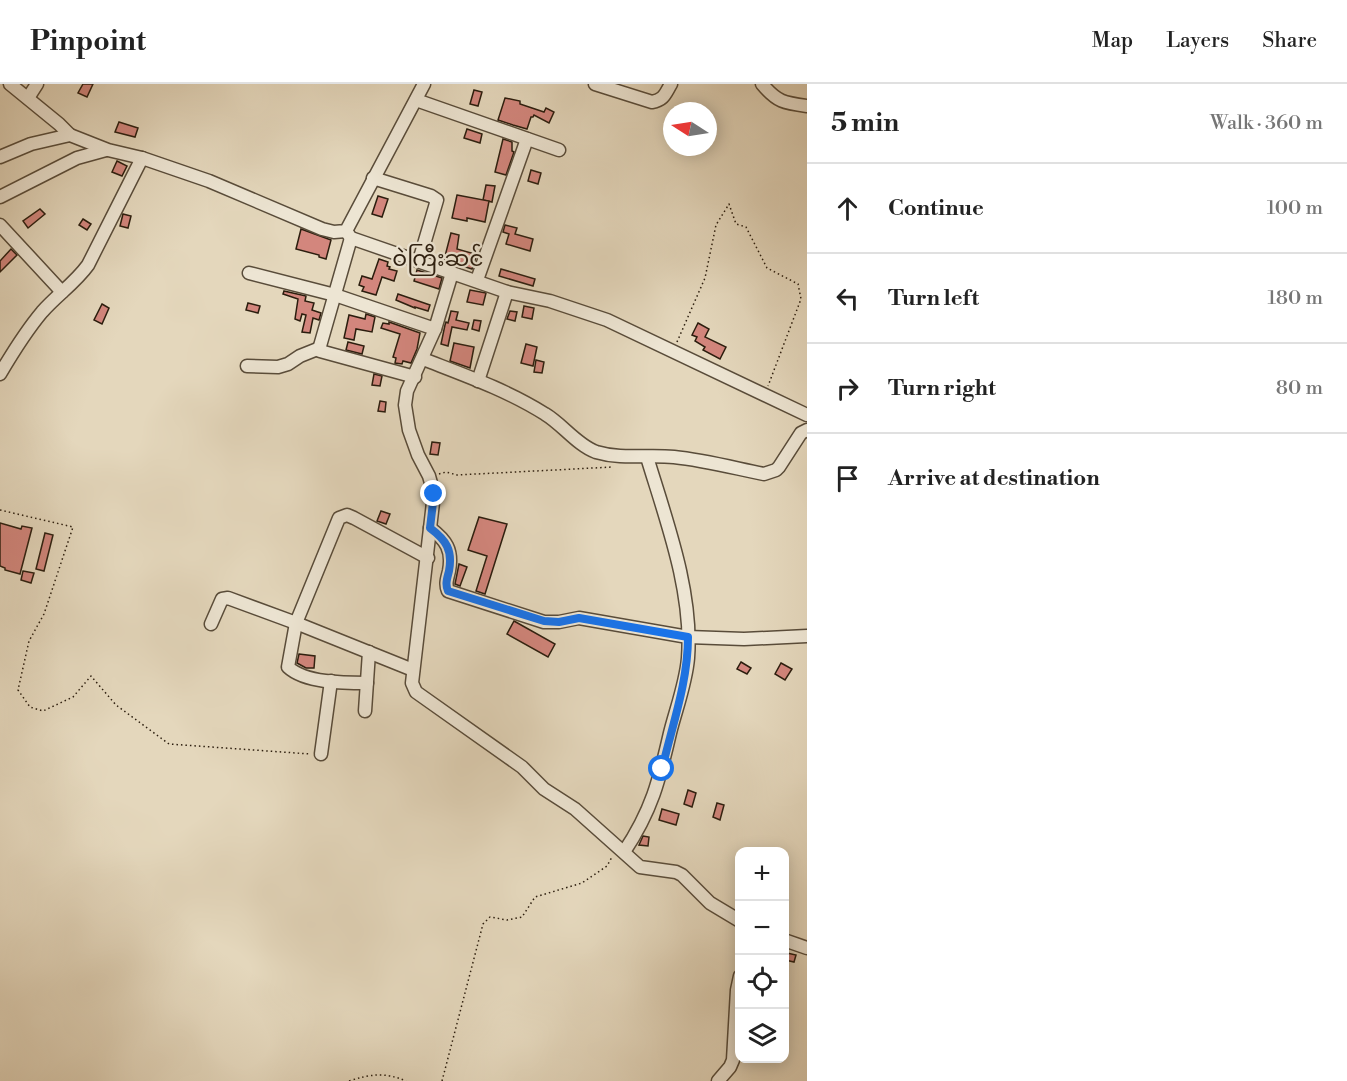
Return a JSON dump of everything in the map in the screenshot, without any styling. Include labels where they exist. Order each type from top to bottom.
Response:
[{"type":"street","points":[[10,84],[70,135],[108,150],[142,158],[209,181],[322,229],[348,234],[507,292],[550,301],[589,314],[807,415]]},
{"type":"street","points":[[28,98],[37,84]]},
{"type":"street","points":[[320,348],[335,296],[348,234],[373,178],[424,84]]},
{"type":"street","points":[[595,84],[652,102],[665,96],[671,84]]},
{"type":"street","points":[[762,84],[774,98],[782,102],[807,106]]},
{"type":"street","points":[[416,100],[559,150]]},
{"type":"street","points":[[0,157],[31,144],[70,135]]},
{"type":"street","points":[[477,280],[527,140]]},
{"type":"street","points":[[0,197],[77,158],[108,150]]},
{"type":"street","points":[[0,374],[41,313],[78,279],[88,265],[142,158]]},
{"type":"street","points":[[373,178],[431,196],[437,200],[419,261]]},
{"type":"street","points":[[0,225],[62,292]]},
{"type":"street","points":[[249,273],[335,296],[435,329]]},
{"type":"street","points":[[452,273],[435,329],[407,391],[405,405],[409,430],[429,476],[434,494],[412,683],[417,692],[522,767],[544,789],[576,809],[640,867],[676,872],[682,875],[710,903],[735,918]]},
{"type":"street","points":[[478,381],[507,292]]},
{"type":"street","points":[[247,366],[278,367],[320,348]]},
{"type":"street","points":[[320,348],[324,353],[415,377]]},
{"type":"street","points":[[423,359],[478,381],[544,413],[593,451],[632,458],[675,457],[764,474],[779,467],[801,433],[807,430]]},
{"type":"street","points":[[621,848],[646,816],[662,769],[688,658],[684,592],[678,558],[646,457]]},
{"type":"street","points":[[367,683],[331,681],[295,673],[288,667],[296,623],[339,518],[344,515],[354,518],[428,558]]},
{"type":"street","points":[[430,528],[443,538],[448,548],[450,558],[446,582],[448,591],[544,621],[559,622],[579,618],[688,637],[744,639],[807,636]]},
{"type":"street","points":[[211,624],[224,598],[296,623],[413,670]]},
{"type":"street","points":[[365,711],[369,652]]},
{"type":"street","points":[[321,754],[331,681]]},
{"type":"street","points":[[789,942],[807,948]]},
{"type":"street","points":[[718,1081],[733,1060],[736,1009]]},
{"type":"path","points":[[673,352],[705,278],[716,225],[729,204],[736,224],[746,227],[767,268],[798,284],[801,299],[764,395]]},
{"type":"path","points":[[429,476],[446,472],[457,475],[621,466]]},
{"type":"path","points":[[0,510],[73,527],[44,614],[28,641],[18,690],[30,706],[43,711],[73,697],[91,676],[116,705],[169,744],[321,754]]},
{"type":"path","points":[[442,1081],[483,924],[490,917],[507,920],[522,917],[535,897],[582,883],[608,866],[621,848]]},
{"type":"path","points":[[349,1081],[390,1074],[406,1081]]},
{"type":"building","points":[[83,84],[93,84],[87,97],[78,93]]},
{"type":"building","points":[[474,90],[482,92],[478,106],[470,104]]},
{"type":"building","points":[[505,98],[520,101],[520,104],[544,112],[546,108],[554,112],[549,123],[534,115],[527,129],[513,125],[498,120]]},
{"type":"building","points":[[119,122],[138,128],[135,137],[115,132]]},
{"type":"building","points":[[467,129],[482,134],[480,143],[464,138]]},
{"type":"building","points":[[503,139],[512,142],[514,152],[506,175],[495,172]]},
{"type":"building","points":[[117,161],[127,166],[122,176],[112,172]]},
{"type":"building","points":[[531,170],[541,173],[538,184],[528,181]]},
{"type":"building","points":[[486,185],[495,186],[492,202],[483,200]]},
{"type":"building","points":[[457,195],[489,201],[485,222],[467,218],[467,221],[452,218]]},
{"type":"building","points":[[378,196],[388,199],[382,217],[372,214]]},
{"type":"building","points":[[40,209],[45,214],[28,228],[23,221]]},
{"type":"building","points":[[123,214],[131,216],[128,228],[120,226]]},
{"type":"building","points":[[83,219],[91,224],[87,230],[79,225]]},
{"type":"building","points":[[505,225],[517,228],[515,234],[533,239],[530,251],[506,244],[509,234],[503,232]]},
{"type":"building","points":[[301,229],[331,240],[326,259],[296,249]]},
{"type":"building","points":[[451,233],[459,235],[457,249],[475,254],[472,269],[444,260]]},
{"type":"building","points":[[11,249],[17,255],[0,272],[0,261]]},
{"type":"building","points":[[379,259],[388,262],[389,269],[397,271],[394,281],[382,277],[376,295],[362,291],[364,287],[359,285],[362,276],[372,279]]},
{"type":"building","points":[[501,269],[535,279],[533,286],[499,276]]},
{"type":"building","points":[[417,270],[442,278],[439,289],[414,281]]},
{"type":"building","points":[[470,290],[486,293],[483,305],[467,302]]},
{"type":"building","points":[[284,291],[306,296],[305,301],[314,303],[312,310],[321,313],[319,320],[313,318],[310,333],[302,332],[306,315],[302,314],[300,321],[295,319],[298,299],[283,294]]},
{"type":"building","points":[[398,294],[430,305],[428,311],[396,300]]},
{"type":"building","points":[[248,303],[260,306],[258,313],[246,310]]},
{"type":"building","points":[[102,304],[109,308],[102,324],[94,320]]},
{"type":"building","points":[[524,306],[534,308],[532,319],[522,317]]},
{"type":"building","points":[[451,311],[458,312],[456,320],[469,323],[467,330],[452,327],[448,346],[441,344]]},
{"type":"building","points":[[510,311],[517,312],[515,321],[507,319]]},
{"type":"building","points":[[366,314],[375,317],[372,332],[356,329],[354,340],[344,338],[349,315],[365,319]]},
{"type":"building","points":[[474,320],[481,321],[479,331],[472,329]]},
{"type":"building","points":[[389,322],[420,333],[411,363],[403,361],[402,364],[395,363],[396,358],[393,357],[400,334],[381,328],[383,323],[389,324]]},
{"type":"building","points":[[698,323],[709,329],[705,337],[726,347],[720,359],[703,350],[705,347],[695,341],[697,337],[692,335]]},
{"type":"building","points":[[348,342],[364,346],[362,354],[346,350]]},
{"type":"building","points":[[454,343],[474,347],[470,368],[450,361]]},
{"type":"building","points":[[526,344],[537,347],[533,366],[521,363]]},
{"type":"building","points":[[536,360],[544,362],[542,373],[534,372]]},
{"type":"building","points":[[374,374],[382,376],[380,386],[372,385]]},
{"type":"building","points":[[380,401],[386,402],[385,412],[378,411]]},
{"type":"building","points":[[432,442],[440,443],[438,455],[430,454]]},
{"type":"building","points":[[381,511],[390,514],[386,524],[377,521]]},
{"type":"building","points":[[479,517],[507,524],[485,594],[476,591],[487,556],[468,550]]},
{"type":"building","points":[[0,523],[21,529],[22,526],[32,528],[20,574],[5,570],[0,566]]},
{"type":"building","points":[[45,533],[53,535],[44,571],[36,569]]},
{"type":"building","points":[[459,564],[467,567],[460,586],[455,584]]},
{"type":"building","points":[[23,571],[34,573],[31,583],[21,580]]},
{"type":"building","points":[[514,621],[555,644],[548,657],[507,634]]},
{"type":"building","points":[[299,654],[315,656],[314,668],[306,668],[297,663]]},
{"type":"building","points":[[741,662],[751,668],[747,674],[737,669]]},
{"type":"building","points":[[781,663],[792,669],[785,680],[775,674]]},
{"type":"building","points":[[688,790],[696,793],[692,807],[684,804]]},
{"type":"building","points":[[717,803],[724,805],[720,820],[713,817]]},
{"type":"building","points":[[662,809],[679,814],[676,825],[659,820]]},
{"type":"building","points":[[643,836],[649,837],[648,846],[639,845]]},
{"type":"building","points":[[789,953],[796,955],[794,962],[789,961]]},
{"type":"district","name":"ဝဲကြီးဆင်","points":[[438,258]]},
{"type":"route","points":[[434,494],[430,528],[443,538],[448,548],[450,567],[446,588],[448,591],[533,619],[559,622],[579,618],[688,637],[685,677],[662,769]]}]
